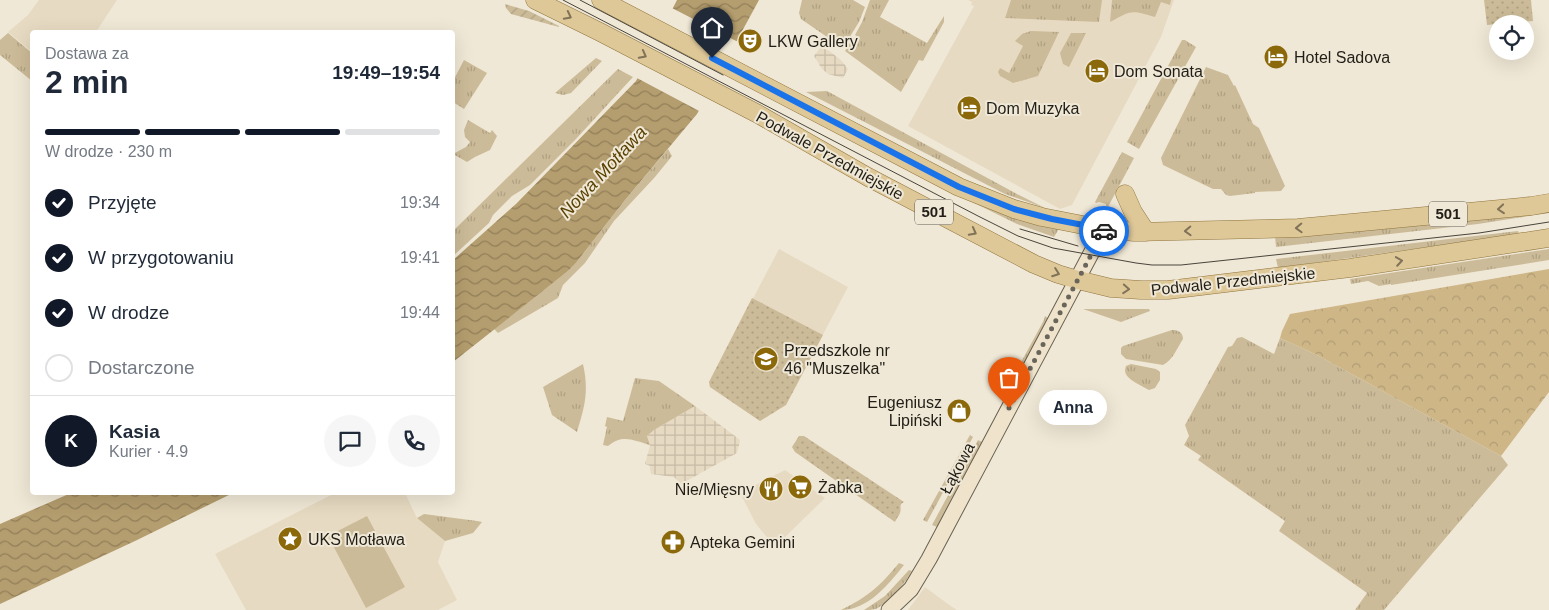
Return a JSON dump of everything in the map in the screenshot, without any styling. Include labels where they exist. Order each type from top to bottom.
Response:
[{"type":"main road","name":"Podwale Przedmiejskie","points":[[535,0],[758,114],[868,177],[1034,264],[1058,274],[1111,288],[1140,290],[1192,288],[1350,268],[1549,238]]},
{"type":"main road","name":"Podwale Przedmiejskie","points":[[608,3],[959,187],[1014,209],[1052,219],[1104,229],[1146,232],[1230,228],[1298,228],[1549,203]]},
{"type":"main road","points":[[1125,194],[1133,212],[1146,232]]},
{"type":"street","name":"Łąkowa","points":[[889,610],[910,589],[921,572],[1104,229]]},
{"type":"shaded area","points":[[39,0],[117,0],[97,30],[30,30],[30,50],[8,32],[28,15]]},
{"type":"shaded area","points":[[968,0],[1174,0],[1161,37],[1072,205],[1060,209],[908,126],[974,6]]},
{"type":"shaded area","points":[[820,48],[828,50],[841,60],[848,69],[843,78],[828,74],[822,69],[814,56]]},
{"type":"shaded area","name":"Przedszkole nr 46 \"Muszelka\"","points":[[779,249],[848,287],[786,405],[760,421],[710,387],[709,382]]},
{"type":"shaded area","points":[[695,406],[739,439],[737,453],[681,484],[674,477],[651,474],[650,466],[645,464],[650,445],[647,436]]},
{"type":"shaded area","points":[[785,470],[825,498],[775,547],[756,524],[740,493]]},
{"type":"shaded area","points":[[331,495],[406,495],[417,518],[445,541],[438,562],[457,600],[438,610],[246,610],[215,554]]},
{"type":"shaded area","points":[[925,587],[948,604],[957,610],[908,610]]},
{"type":"green space","points":[[802,0],[853,0],[865,7],[859,22],[843,48],[801,19],[799,13]]},
{"type":"green space","points":[[870,0],[889,0],[880,17],[927,43],[944,16],[944,22],[923,61],[919,60],[901,92],[845,51],[853,38],[857,41],[859,38],[855,35]]},
{"type":"green space","points":[[1011,0],[1102,0],[1099,22],[1005,18]]},
{"type":"green space","points":[[1112,0],[1171,0],[1170,5],[1161,2],[1155,17],[1132,12],[1110,22]]},
{"type":"green space","points":[[1484,0],[1531,0],[1532,15],[1489,15],[1489,25],[1487,25]]},
{"type":"green space","points":[[505,4],[529,11],[559,27],[511,14]]},
{"type":"green space","points":[[1031,31],[1059,32],[1038,76],[1013,83],[1000,76],[998,72],[1000,68],[1009,73],[1023,46],[1015,41],[1022,34]]},
{"type":"green space","points":[[8,33],[30,51],[30,79],[0,55],[0,40]]},
{"type":"green space","points":[[1071,33],[1086,33],[1069,67],[1063,64],[1060,53]]},
{"type":"green space","points":[[1182,40],[1196,47],[1139,149],[1127,142]]},
{"type":"green space","points":[[596,58],[602,61],[571,93],[563,95],[555,93]]},
{"type":"green space","points":[[464,60],[487,73],[464,109],[455,103],[455,77]]},
{"type":"green space","points":[[1206,67],[1228,75],[1235,85],[1253,124],[1259,128],[1285,186],[1281,191],[1255,192],[1230,196],[1226,195],[1221,189],[1213,189],[1163,165],[1161,158]]},
{"type":"green space","points":[[618,69],[633,77],[576,139],[530,185],[512,196],[493,215],[489,223],[455,254],[455,229]]},
{"type":"green space","points":[[827,91],[1045,208],[1005,194],[806,92]]},
{"type":"green space","points":[[468,120],[490,133],[492,130],[497,136],[490,150],[467,162],[455,155],[455,153],[466,147],[470,142],[465,137],[464,130]]},
{"type":"green space","points":[[668,149],[672,156],[614,221],[585,263],[563,285],[558,298],[498,333],[494,329],[575,264]]},
{"type":"green space","points":[[1122,152],[1134,158],[1108,207],[1106,204],[1096,203],[1095,202]]},
{"type":"green space","points":[[968,197],[1060,227],[1054,237],[1017,224],[970,201]]},
{"type":"green space","points":[[1549,210],[1549,213],[1478,224],[1276,247],[1275,236]]},
{"type":"green space","points":[[1518,231],[1519,234],[1278,268],[1276,259]]},
{"type":"green space","points":[[1549,249],[1549,260],[1391,285],[1379,286],[1368,281],[1351,284],[1350,279]]},
{"type":"green space","points":[[1549,269],[1549,392],[1501,456],[1317,355],[1280,338],[1290,314]]},
{"type":"green space","name":"Przedszkole nr 46 \"Muszelka\"","points":[[752,298],[823,335],[786,405],[760,421],[710,387],[709,382]]},
{"type":"green space","points":[[1083,309],[1149,309],[1150,311],[1121,322]]},
{"type":"green space","points":[[1045,316],[1048,318],[1004,400],[1001,399],[1044,320]]},
{"type":"green space","points":[[1172,330],[1180,332],[1183,339],[1172,357],[1163,365],[1126,359],[1121,354],[1123,346]]},
{"type":"green space","points":[[1242,337],[1274,354],[1280,338],[1317,355],[1501,456],[1508,465],[1384,610],[1355,610],[1367,593],[1279,531],[1285,521],[1198,460],[1201,456],[1184,445],[1189,436],[1185,425],[1228,347],[1232,346],[1237,338]]},
{"type":"green space","points":[[583,364],[586,382],[585,398],[577,432],[552,415],[543,387]]},
{"type":"green space","points":[[1131,364],[1156,369],[1160,372],[1160,380],[1155,388],[1149,390],[1128,377],[1125,370],[1126,366]]},
{"type":"green space","points":[[635,378],[659,381],[695,406],[647,436],[650,445],[623,439],[613,442],[608,446],[603,445],[607,417],[623,421]]},
{"type":"green space","points":[[970,435],[973,437],[927,522],[923,520]]},
{"type":"green space","points":[[799,436],[804,436],[904,502],[901,505],[900,513],[895,522],[795,452],[792,447]]},
{"type":"green space","points":[[978,440],[982,442],[937,527],[932,525]]},
{"type":"green space","points":[[424,514],[482,522],[473,533],[445,541],[417,518]]},
{"type":"green space","points":[[367,516],[405,587],[366,608],[328,536]]},
{"type":"green space","points":[[899,563],[904,565],[877,595],[860,606],[841,610],[873,590]]},
{"type":"green space","points":[[909,570],[912,571],[905,582],[886,602],[876,609],[864,610],[885,596]]},
{"type":"water","name":"Nowa Motława","points":[[677,0],[759,0],[697,114],[625,200],[575,264],[455,360],[455,258],[516,204],[636,81]]},
{"type":"water","points":[[66,495],[229,495],[0,604],[0,524]]},
{"type":"pier","points":[[670,7],[740,43],[701,112],[635,77]]},
{"type":"tram line","points":[[563,0],[978,216],[1018,236],[1053,248],[1136,263],[1181,265],[1479,233],[1549,222]]},
{"type":"tram line","points":[[580,0],[723,75]]},
{"type":"tram line","points":[[1020,229],[1078,246]]},
{"type":"way so far","points":[[1009,408],[1104,231]]},
{"type":"place","name":"LKW Gallery","points":[[750,41]]},
{"type":"place","name":"Hotel Sadova","points":[[1276,57]]},
{"type":"place","name":"Dom Sonata","points":[[1097,71]]},
{"type":"place","name":"Dom Muzyka","points":[[969,108]]},
{"type":"place","name":"Przedszkole nr 46 \"Muszelka\"","points":[[766,359]]},
{"type":"place","name":"Anna","points":[[1009,408]]},
{"type":"place","name":"Eugeniusz Lipiński","points":[[959,411]]},
{"type":"place","name":"Żabka","points":[[800,487]]},
{"type":"place","name":"Nie/Mięsny","points":[[771,489]]},
{"type":"place","name":"UKS Motława","points":[[290,539]]},
{"type":"place","name":"Apteka Gemini","points":[[673,542]]},
{"type":"route","points":[[712,58],[959,187],[1014,209],[1052,219],[1104,229],[1104,231]]}]
